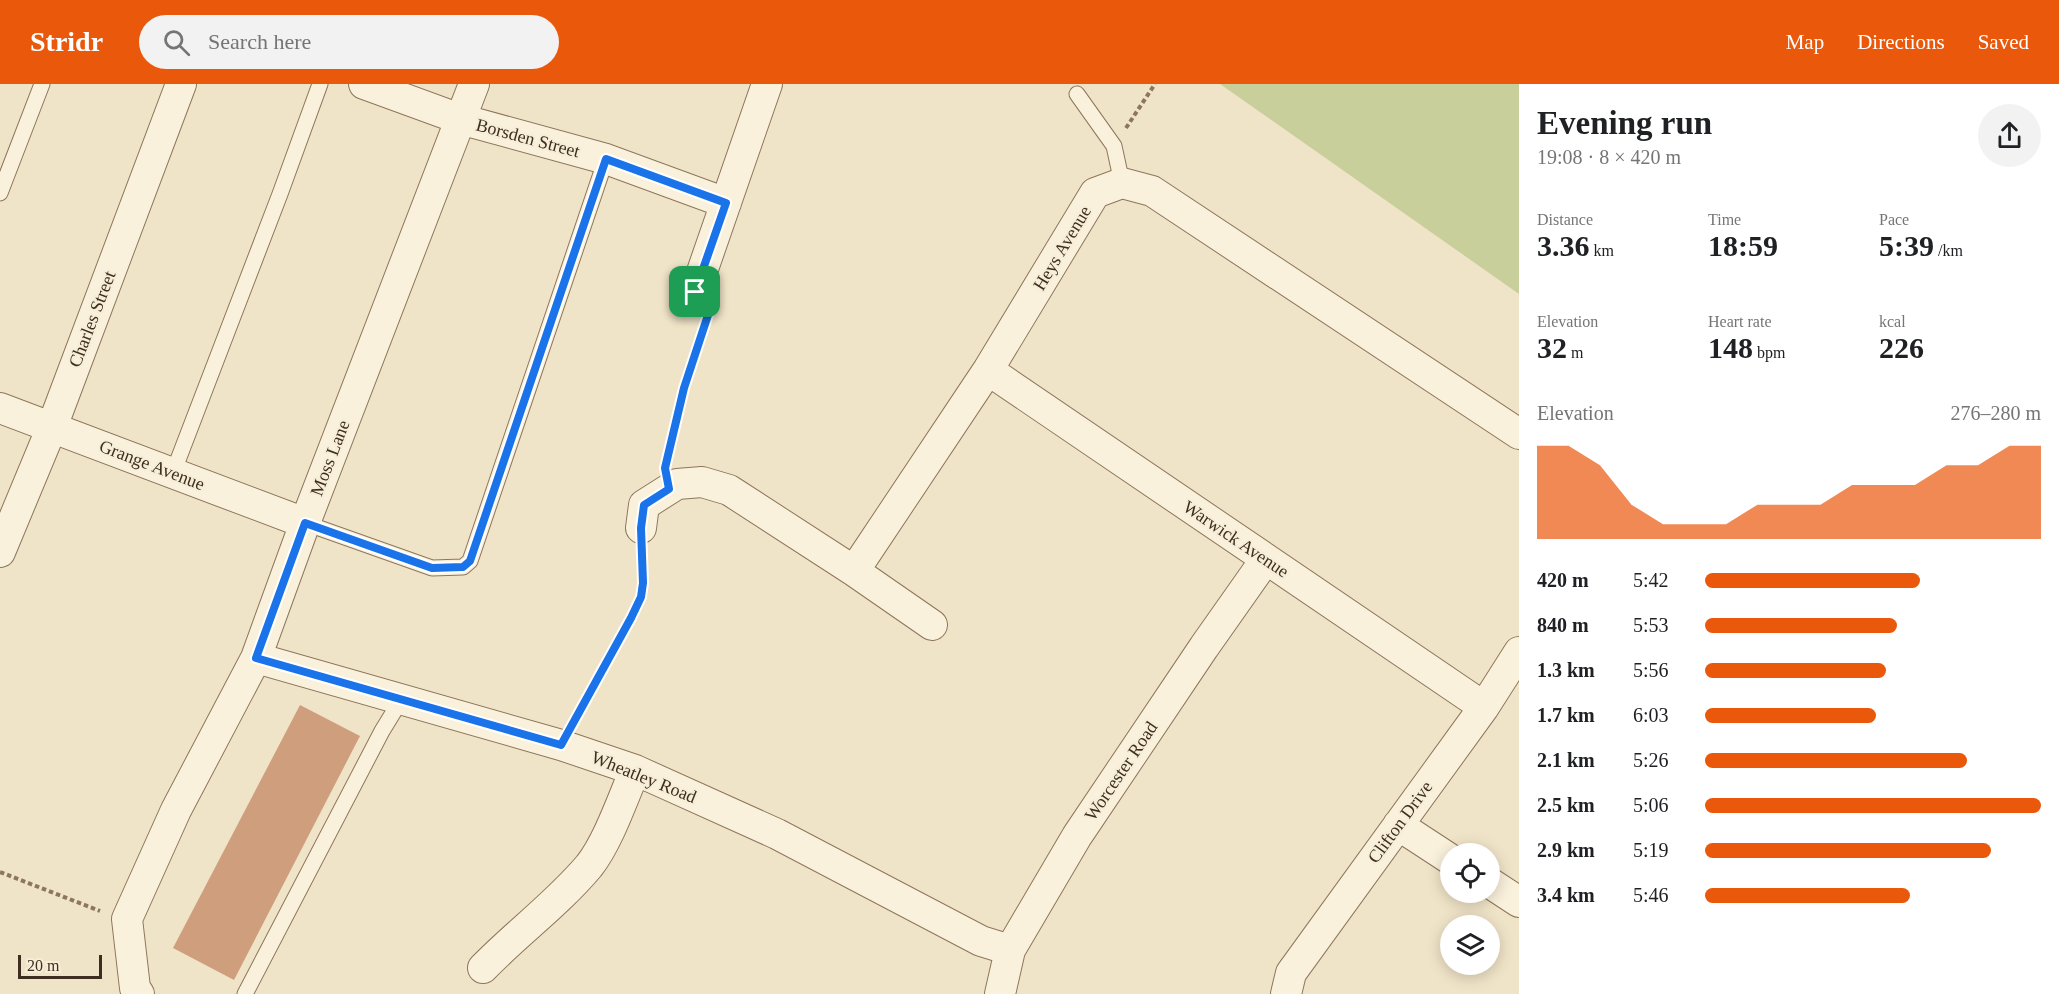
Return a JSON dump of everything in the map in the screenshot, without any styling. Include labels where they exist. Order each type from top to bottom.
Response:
[{"type":"street","name":"Charles Street","points":[[0,552],[52,427],[181,84]]},
{"type":"street","name":"Borsden Street","points":[[364,84],[460,120],[606,159],[726,203]]},
{"type":"street","name":"Moss Lane","points":[[127,918],[176,810],[256,658],[305,523],[474,84]]},
{"type":"street","points":[[695,292],[767,84]]},
{"type":"street","points":[[1122,183],[1152,191],[1519,434]]},
{"type":"street","name":"Heys Avenue","points":[[854,571],[988,370],[1095,193],[1122,183]]},
{"type":"street","name":"Warwick Avenue","points":[[988,370],[1484,707]]},
{"type":"street","name":"Grange Avenue","points":[[0,408],[305,523]]},
{"type":"street","points":[[635,510],[677,484],[702,482],[729,490],[932,625]]},
{"type":"street","name":"Worcester Road","points":[[1000,994],[1010,950],[1077,836],[1266,559]]},
{"type":"street","name":"Clifton Drive","points":[[1286,994],[1291,973],[1484,707],[1519,652]]},
{"type":"street","name":"Wheatley Road","points":[[256,658],[561,745],[635,770],[777,834],[981,941],[1010,950]]},
{"type":"street","points":[[483,968],[509,941],[541,916],[590,864],[612,825],[635,770]]},
{"type":"street","points":[[1398,825],[1440,852]]},
{"type":"street","points":[[1500,890],[1519,902]]},
{"type":"street","points":[[127,918],[135,988],[139,994]]},
{"type":"lane","points":[[0,193],[42,84]]},
{"type":"lane","points":[[173,473],[320,84]]},
{"type":"lane","points":[[1077,94],[1114,146],[1122,183]]},
{"type":"lane","points":[[305,523],[432,568],[463,567],[470,561],[606,159]]},
{"type":"lane","points":[[245,994],[382,731],[401,700]]},
{"type":"path","points":[[1114,146],[1155,84]]},
{"type":"path","points":[[669,489],[665,468],[684,388],[709,312],[695,292]]},
{"type":"path","points":[[561,745],[641,597],[643,583],[635,510]]},
{"type":"path","points":[[0,872],[113,916],[127,918]]},
{"type":"green space","points":[[1220,84],[1519,84],[1519,294]]},
{"type":"building","points":[[300,705],[360,736],[234,980],[173,948]]},
{"type":"route","points":[[606,159],[726,203],[695,292],[709,312],[684,388],[665,468],[669,489],[644,505],[641,528],[643,583],[641,597],[561,745],[256,658],[305,523],[432,568],[463,567],[470,561],[606,159]]}]
